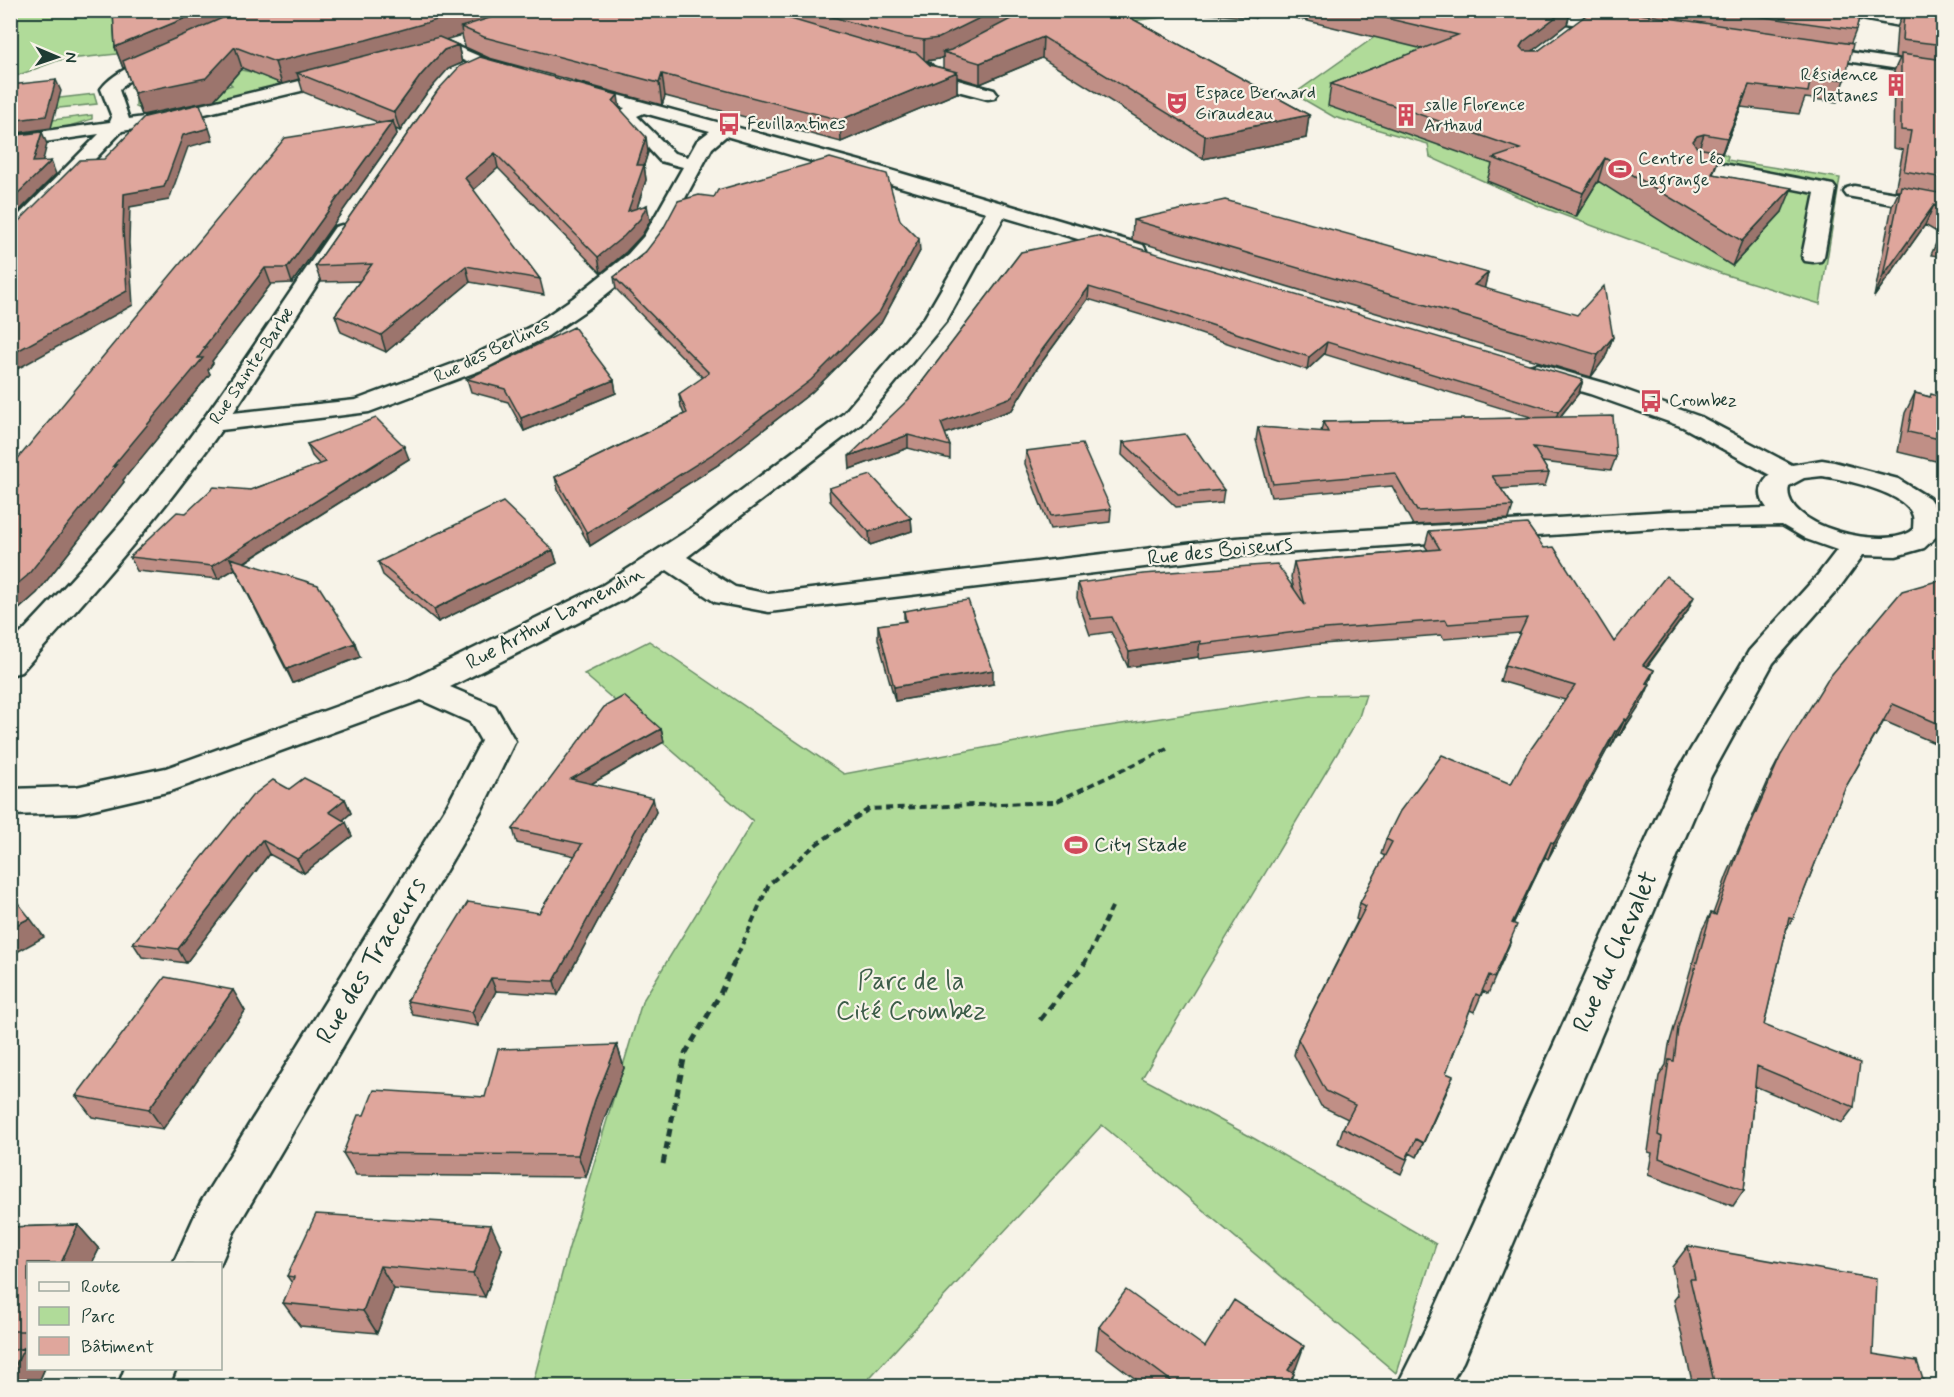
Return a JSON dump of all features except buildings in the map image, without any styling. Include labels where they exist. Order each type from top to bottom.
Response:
[{"type":"street","points":[[1511,10],[1636,29]]},
{"type":"street","points":[[1835,10],[1921,25]]},
{"type":"street","points":[[1569,34],[1585,22]]},
{"type":"street","points":[[467,39],[439,48],[539,79]]},
{"type":"street","points":[[1792,49],[1944,69]]},
{"type":"street","points":[[10,236],[94,146],[117,126],[120,117],[110,89],[121,78],[184,51]]},
{"type":"street","points":[[456,74],[482,63]]},
{"type":"street","points":[[944,66],[916,67],[937,80],[988,94]]},
{"type":"street","points":[[10,142],[159,120],[365,70]]},
{"type":"street","points":[[562,85],[853,165],[1157,257]]},
{"type":"street","points":[[642,107],[627,114],[642,132],[667,157],[695,164]]},
{"type":"street","name":"Rue des Berlines","points":[[213,423],[360,407],[475,364],[540,331],[581,303],[636,259],[653,239],[704,146],[722,130]]},
{"type":"street","points":[[1697,165],[1826,189],[1813,256]]},
{"type":"street","points":[[1854,192],[1944,207]]},
{"type":"street","name":"Rue Arthur Lamendin","points":[[10,802],[76,800],[171,779],[422,688],[614,592],[700,535],[852,419],[935,320],[998,208]]},
{"type":"street","name":"Rue Sainte-Barbe","points":[[10,664],[107,558],[174,476],[213,423],[356,211]]},
{"type":"street","points":[[1520,366],[1599,389],[1692,422],[1787,473]]},
{"type":"street","points":[[1822,468],[1867,476],[1906,495],[1935,520],[1919,540],[1903,546],[1880,548],[1855,545],[1817,533],[1787,516],[1776,503],[1772,491],[1776,481],[1787,473],[1822,468]]},
{"type":"street","name":"Rue des Boiseurs","points":[[667,557],[726,595],[769,603],[1236,548],[1669,519],[1787,516]]},
{"type":"street","name":"Rue du Chevalet","points":[[1422,1386],[1445,1344],[1693,776],[1760,658],[1828,582],[1855,545]]},
{"type":"street","name":"Rue des Traceurs","points":[[197,1262],[218,1218],[464,809],[498,741],[483,714],[422,688]]},
{"type":"street","points":[[143,1386],[150,1370]]},
{"type":"path","points":[[663,1164],[685,1054],[719,996],[769,884],[818,843],[869,809],[1055,802],[1167,749]]},
{"type":"path","points":[[1040,1020],[1089,959],[1114,903]]},
{"type":"green space","points":[[10,11],[119,11],[147,51],[59,60],[11,78]]},
{"type":"green space","points":[[1106,11],[1162,11],[1170,16],[1132,21]]},
{"type":"green space","name":"Centre Léo Lagrange","points":[[1376,36],[1743,102],[1722,153],[1728,156],[1727,160],[1840,178],[1820,304],[1723,274],[1539,206],[1430,157],[1428,144],[1334,117],[1294,94]]},
{"type":"green space","points":[[231,68],[256,73],[284,85],[154,114],[136,107],[136,99],[196,93],[232,85],[224,78],[130,88],[136,81]]},
{"type":"green space","points":[[94,94],[97,104],[31,111],[34,101]]},
{"type":"green space","points":[[92,115],[92,119],[63,128],[11,136],[10,132],[36,122]]},
{"type":"green space","name":"Parc de la Cité Crombez","points":[[649,641],[844,774],[1069,732],[1311,695],[1366,694],[1359,717],[1142,1078],[1255,1139],[1436,1244],[1396,1373],[1102,1125],[862,1386],[532,1386],[568,1251],[642,1002],[753,821],[584,674]]},
{"type":"place","name":"Résidence Platanes","points":[[1896,85]]},
{"type":"place","name":"Espace Bernard Giraudeau","points":[[1177,103]]},
{"type":"place","name":"salle Florence Arthaud","points":[[1406,115]]},
{"type":"place","name":"Feuillantines","points":[[729,124]]},
{"type":"place","name":"Centre Léo Lagrange","points":[[1620,169]]},
{"type":"place","name":"Crombez","points":[[1651,401]]},
{"type":"place","name":"City Stade","points":[[1076,845]]}]
